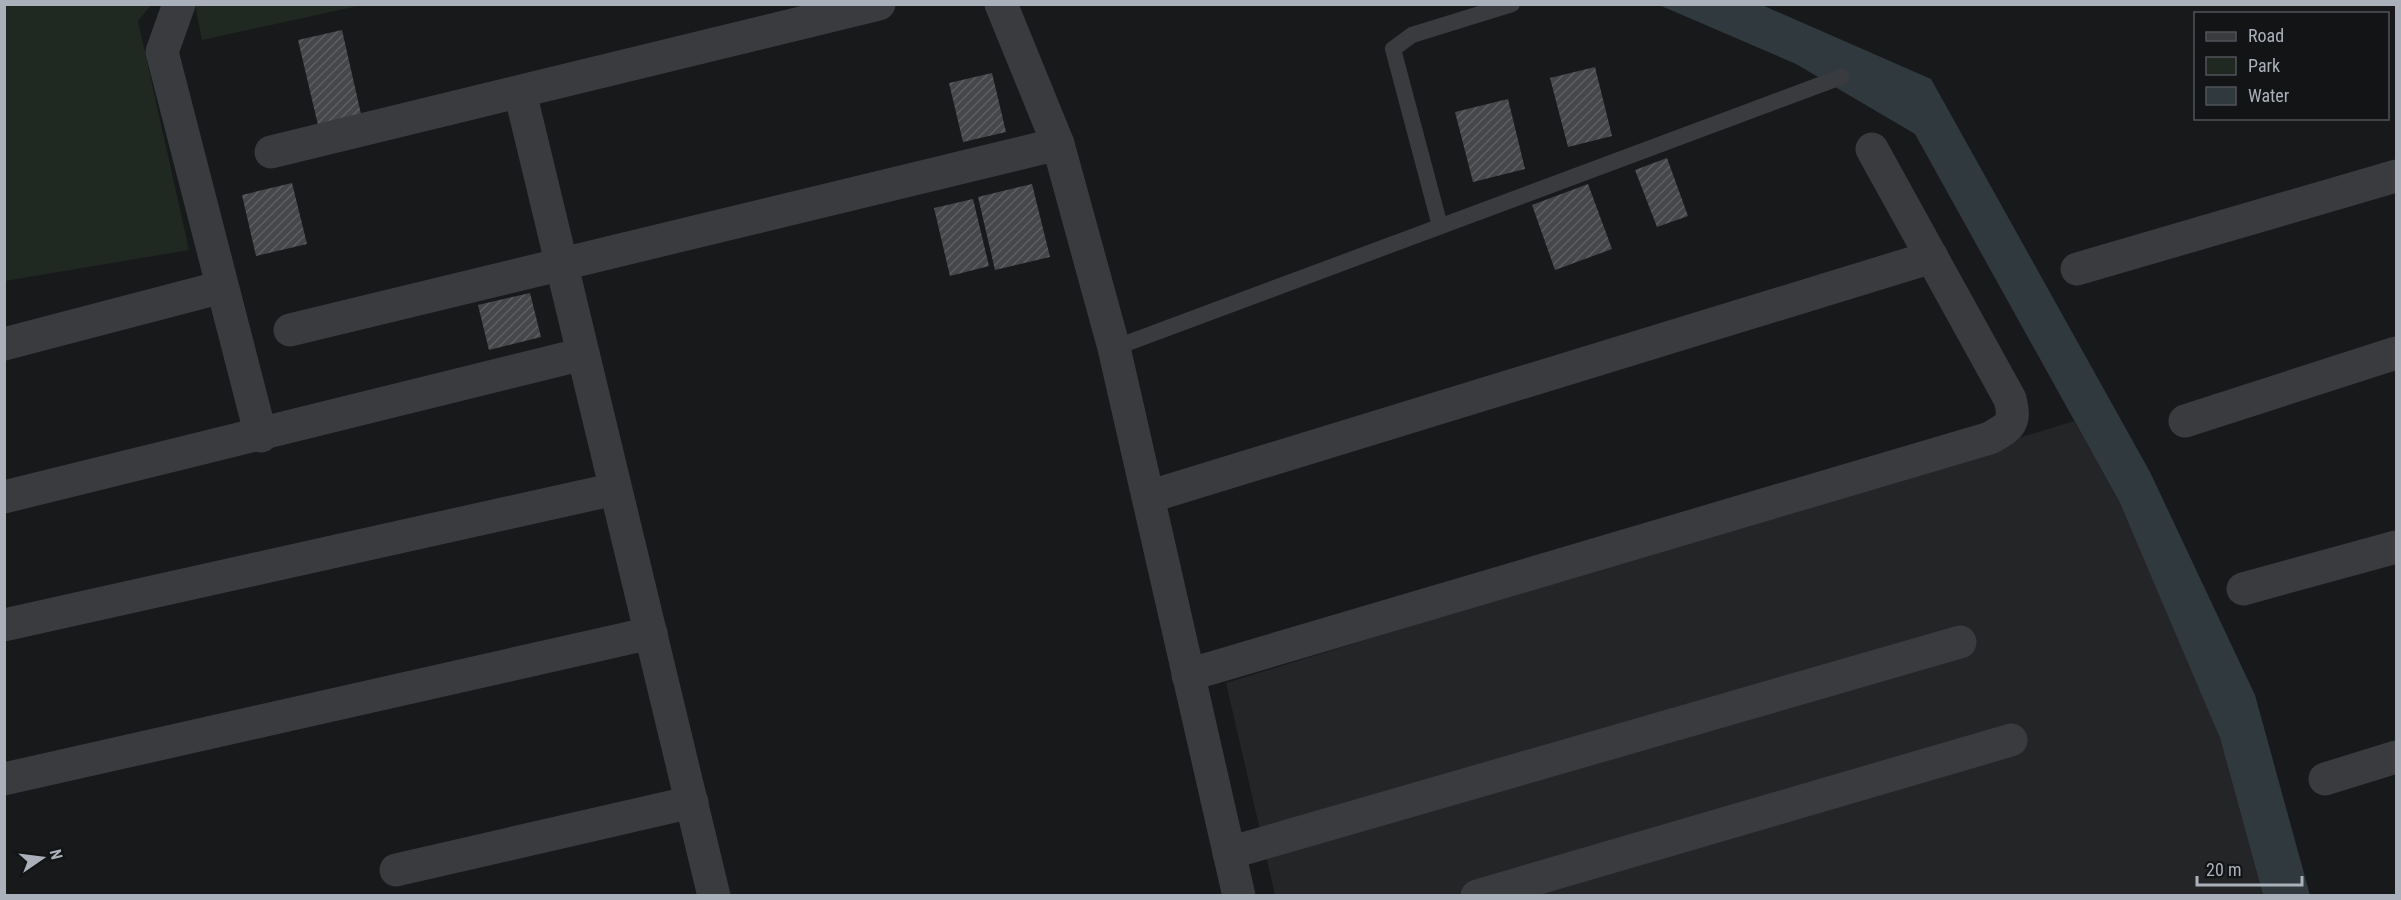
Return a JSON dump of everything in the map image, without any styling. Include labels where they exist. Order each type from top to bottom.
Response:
[{"type":"street","points":[[178,4],[162,52],[261,436]]},
{"type":"street","points":[[271,152],[879,4]]},
{"type":"street","points":[[1001,4],[1058,144],[1113,348],[1239,896]]},
{"type":"street","points":[[520,92],[714,896]]},
{"type":"street","points":[[290,330],[1058,144]]},
{"type":"street","points":[[1188,675],[1990,438],[2008,428],[2014,414],[2010,399],[1872,149]]},
{"type":"street","points":[[2077,269],[2397,176]]},
{"type":"street","points":[[1148,496],[1932,257]]},
{"type":"street","points":[[4,345],[222,287]]},
{"type":"street","points":[[2185,421],[2397,353]]},
{"type":"street","points":[[4,497],[261,436],[583,354]]},
{"type":"street","points":[[4,625],[615,489]]},
{"type":"street","points":[[2243,589],[2397,547]]},
{"type":"street","points":[[4,779],[651,633]]},
{"type":"street","points":[[1229,853],[1960,642]]},
{"type":"street","points":[[1478,896],[2011,740]]},
{"type":"street","points":[[2325,779],[2397,757]]},
{"type":"street","points":[[396,870],[692,802]]},
{"type":"lane","points":[[1440,226],[1393,49],[1412,35],[1512,4]]},
{"type":"lane","points":[[1113,348],[1841,77]]},
{"type":"shaded area","points":[[2074,421],[2120,503],[2194,672],[2220,738],[2263,895],[1275,895],[1226,683]]},
{"type":"green space","points":[[195,4],[362,5],[202,40]]},
{"type":"green space","points":[[5,5],[151,5],[138,21],[189,250],[5,281]]},
{"type":"water","points":[[1659,5],[1762,5],[1931,79],[2150,472],[2255,695],[2310,895],[2263,895],[2220,738],[2120,503],[1915,134],[1796,64]]},
{"type":"building","points":[[342,30],[361,114],[318,125],[298,40]]},
{"type":"building","points":[[1595,67],[1612,136],[1568,147],[1550,78]]},
{"type":"building","points":[[992,73],[1006,132],[963,142],[949,83]]},
{"type":"building","points":[[1508,99],[1525,169],[1473,182],[1455,112]]},
{"type":"building","points":[[1667,158],[1688,216],[1657,227],[1635,170]]},
{"type":"building","points":[[292,183],[307,244],[256,256],[242,195]]},
{"type":"building","points":[[1032,184],[1050,257],[995,270],[978,197]]},
{"type":"building","points":[[1588,184],[1612,249],[1555,270],[1532,205]]},
{"type":"building","points":[[973,199],[989,266],[950,276],[934,208]]},
{"type":"building","points":[[530,293],[541,337],[489,350],[478,305]]}]
